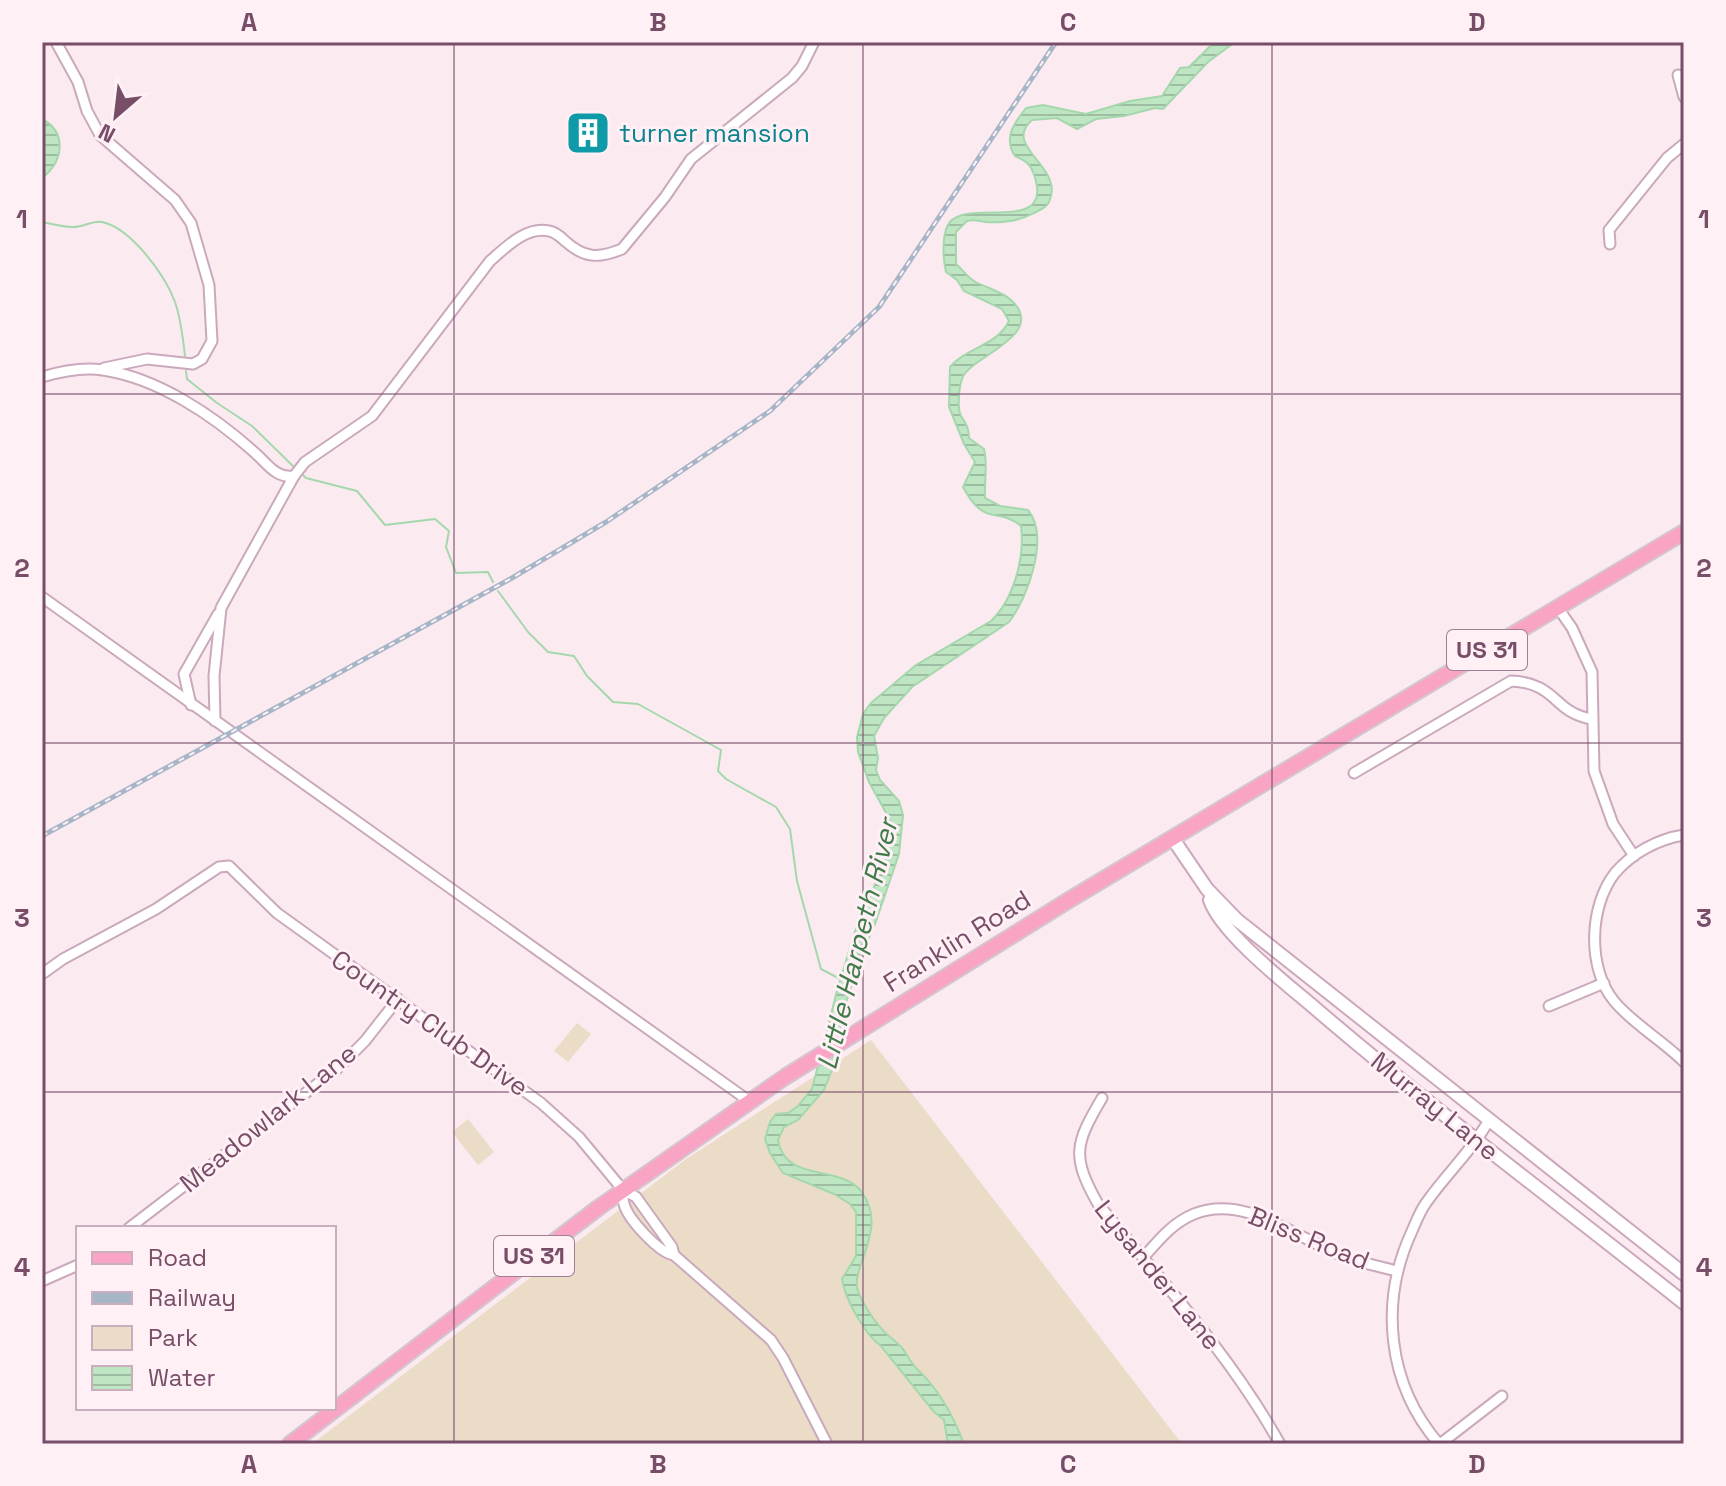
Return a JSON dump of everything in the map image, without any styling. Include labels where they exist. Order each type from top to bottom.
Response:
[{"type":"main road","name":"Franklin Road","points":[[336,1409],[623,1190],[785,1077],[866,1025],[1684,532]]},
{"type":"main road","name":"Murray Lane","points":[[1173,839],[1207,889],[1237,920],[1684,1274]]},
{"type":"main road","name":"Murray Lane","points":[[1207,889],[1212,905],[1252,952],[1386,1068],[1684,1303]]},
{"type":"main road","name":"Franklin Road","points":[[290,1444],[335,1410]]},
{"type":"street","points":[[42,377],[147,359],[193,364],[202,359],[212,341],[209,285],[191,223],[175,200],[100,135],[87,111],[78,82],[56,42]]},
{"type":"street","points":[[191,705],[184,674],[294,476],[305,462],[372,416],[490,261],[512,242],[545,230],[553,231],[578,253],[587,256],[622,249],[665,197],[691,159],[792,78],[814,42]]},
{"type":"street","points":[[1678,75],[1684,97]]},
{"type":"street","points":[[1610,244],[1609,230],[1667,158],[1684,144]]},
{"type":"street","points":[[101,369],[161,389],[208,417],[255,452],[278,474],[294,476]]},
{"type":"street","points":[[42,597],[749,1101]]},
{"type":"street","points":[[215,721],[214,676],[221,608]]},
{"type":"street","points":[[1558,608],[1572,628],[1592,672],[1594,771],[1613,824],[1634,856]]},
{"type":"street","points":[[1354,773],[1511,681],[1536,684],[1576,717],[1592,719]]},
{"type":"street","points":[[1684,835],[1667,837],[1634,856],[1614,875],[1599,909],[1593,934],[1598,971],[1613,1001],[1684,1062]]},
{"type":"street","name":"Country Club Drive","points":[[42,974],[226,865],[271,909],[541,1103],[590,1149],[623,1190],[636,1197],[672,1247],[674,1255],[771,1340],[827,1444]]},
{"type":"street","points":[[1549,1006],[1604,983]]},
{"type":"street","name":"Meadowlark Lane","points":[[132,1226],[337,1069],[365,1041],[398,999]]},
{"type":"street","name":"Lysander Lane","points":[[1102,1098],[1089,1121],[1078,1152],[1082,1175],[1098,1204],[1224,1356],[1263,1412],[1280,1444]]},
{"type":"street","points":[[1489,1120],[1478,1141],[1424,1205],[1396,1271],[1391,1307],[1393,1345],[1408,1399],[1440,1444],[1502,1396]]},
{"type":"street","name":"Country Club Drive","points":[[623,1190],[624,1207],[659,1249],[665,1254],[674,1255]]},
{"type":"street","name":"Bliss Road","points":[[1143,1258],[1170,1228],[1194,1214],[1228,1207],[1247,1212],[1344,1257],[1396,1271]]},
{"type":"street","points":[[42,1281],[76,1266]]},
{"type":"green space","points":[[577,1023],[591,1034],[568,1062],[554,1051]]},
{"type":"green space","points":[[871,1040],[1182,1444],[312,1444],[686,1159]]},
{"type":"green space","points":[[468,1119],[494,1152],[478,1165],[452,1132]]},
{"type":"water","points":[[1214,42],[1235,42],[1208,62],[1163,109],[1096,119],[1077,129],[1057,118],[1032,120],[1025,130],[1024,139],[1049,178],[1052,190],[1048,204],[1017,220],[967,221],[956,232],[956,264],[974,281],[1012,301],[1020,313],[1020,325],[1014,335],[967,371],[961,383],[959,403],[969,438],[984,449],[985,498],[1000,506],[1028,510],[1034,522],[1037,551],[1034,567],[1023,598],[1009,622],[912,687],[884,718],[874,736],[878,758],[876,770],[880,780],[899,801],[903,815],[899,854],[874,927],[856,966],[857,979],[843,1012],[835,1062],[824,1090],[798,1120],[784,1127],[778,1140],[791,1162],[851,1183],[861,1191],[869,1205],[872,1219],[859,1271],[858,1291],[877,1323],[902,1348],[944,1403],[964,1444],[948,1444],[944,1420],[869,1334],[847,1296],[842,1279],[856,1256],[856,1212],[834,1194],[783,1173],[765,1139],[776,1114],[788,1113],[812,1089],[838,987],[858,922],[874,887],[890,826],[858,752],[857,737],[863,714],[871,703],[916,665],[991,621],[1012,589],[1019,564],[1021,526],[978,508],[963,487],[975,462],[949,407],[950,367],[997,336],[1009,321],[1002,309],[964,291],[957,280],[946,272],[944,246],[947,227],[960,216],[1023,210],[1033,203],[1037,192],[1033,172],[1026,162],[1015,156],[1010,143],[1014,125],[1026,108],[1043,105],[1086,114],[1130,101],[1162,96],[1180,68],[1190,67]]},
{"type":"water","points":[[42,119],[56,132],[60,148],[55,164],[42,178]]},
{"type":"waterway","name":"Little Harpeth River","points":[[1189,67],[1201,55]]},
{"type":"waterway","points":[[42,222],[72,227],[102,222],[113,226],[135,243],[155,266],[175,302],[185,356]]},
{"type":"waterway","points":[[186,371],[187,379],[252,426],[296,469]]},
{"type":"waterway","points":[[301,473],[306,478],[357,491],[385,525],[435,519],[449,531],[446,547],[456,573],[488,572],[493,582]]},
{"type":"waterway","points":[[498,591],[528,632],[548,652],[574,656],[587,676],[613,702],[638,704],[721,750],[718,771],[726,779],[776,807],[790,829],[797,881],[821,969],[840,979]]},
{"type":"railway","points":[[42,836],[512,578],[606,522],[770,411],[879,307],[1056,42]]},
{"type":"place","name":"turner mansion","points":[[588,133]]}]
